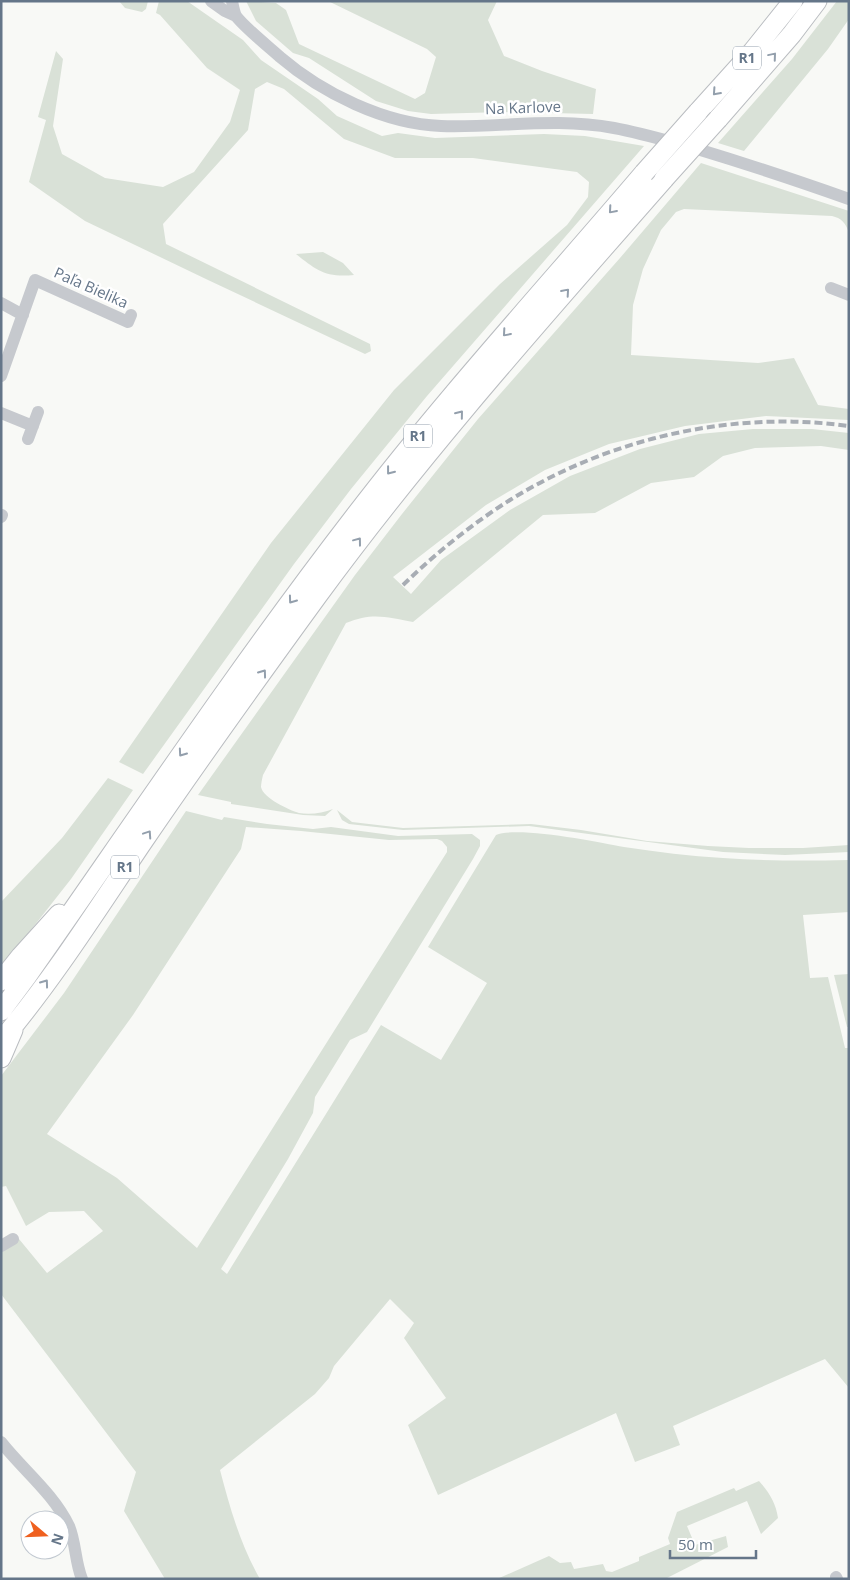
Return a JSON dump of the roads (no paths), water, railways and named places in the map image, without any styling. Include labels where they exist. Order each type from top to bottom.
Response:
[{"type":"highway","name":"R1","points":[[1,1011],[210,714],[366,501],[447,400],[753,51],[793,1]]},
{"type":"highway","name":"R1","points":[[1,1041],[17,1022],[317,596],[372,522],[466,407],[792,34],[817,1]]},
{"type":"highway","points":[[792,34],[821,11],[829,1]]},
{"type":"highway","points":[[1,981],[109,857]]},
{"type":"highway","points":[[1,1058],[17,1022]]},
{"type":"street","points":[[211,1],[225,12],[236,16]]},
{"type":"street","points":[[232,1],[236,16]]},
{"type":"street","name":"Na Karlove","points":[[236,16],[287,63],[315,83],[369,110],[392,118],[439,126],[550,122],[615,128],[652,136],[720,156],[849,199]]},
{"type":"street","name":"Paľa Bielika","points":[[23,315],[35,280],[128,322],[131,314]]},
{"type":"street","points":[[831,288],[849,295]]},
{"type":"street","points":[[1,303],[23,315],[1,376]]},
{"type":"street","points":[[28,439],[38,412]]},
{"type":"street","points":[[1,413],[33,426]]},
{"type":"street","points":[[1,1246],[13,1240]]},
{"type":"street","points":[[1,1442],[49,1495],[60,1510],[70,1528],[82,1579]]},
{"type":"railway","points":[[403,585],[455,540],[510,500],[548,478],[630,445],[673,434],[717,426],[761,422],[805,422],[849,426]]}]
